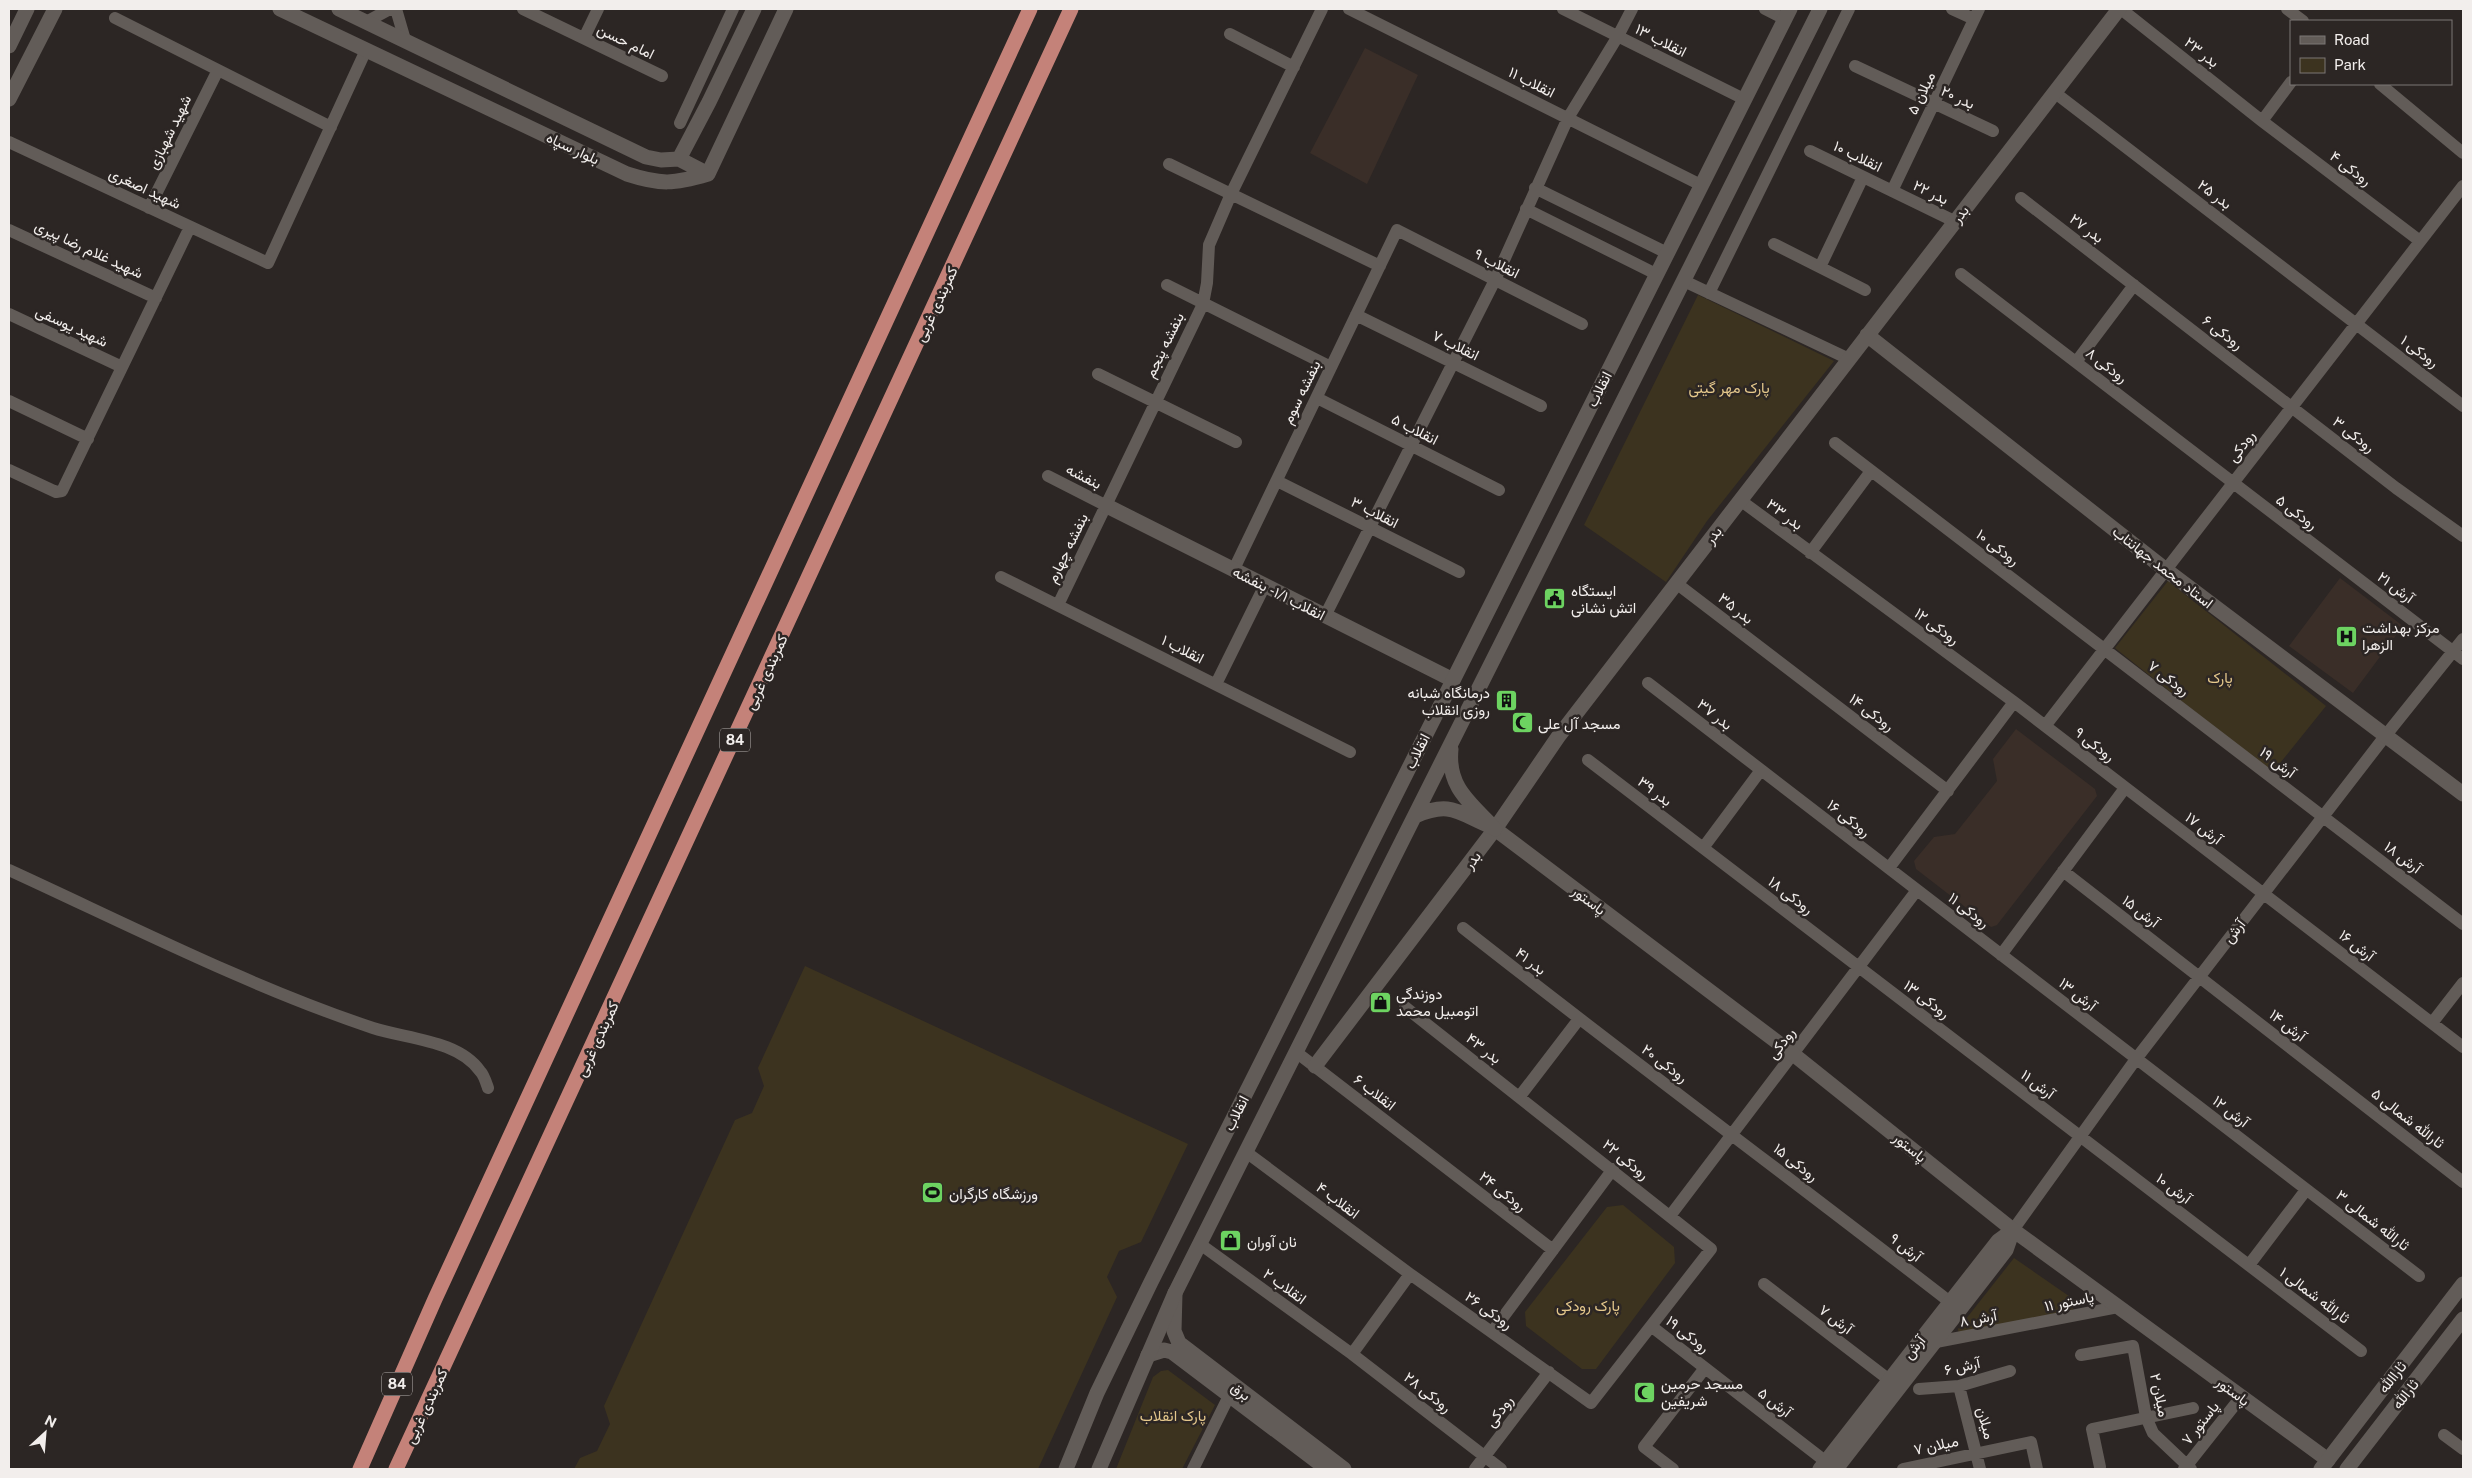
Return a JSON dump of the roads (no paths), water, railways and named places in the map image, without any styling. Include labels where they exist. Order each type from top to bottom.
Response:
[{"type":"highway","name":"84","points":[[360,1469],[435,1300],[1030,9]]},
{"type":"highway","name":"کمربندی غربی","points":[[396,1469],[1071,9]]},
{"type":"main road","points":[[9,46],[27,9]]},
{"type":"main road","points":[[9,99],[55,9]]},
{"type":"main road","name":"بلوار سپاه","points":[[280,9],[627,174],[652,182],[681,182],[708,174]]},
{"type":"main road","name":"بلوار سپاه","points":[[339,9],[646,157],[661,160],[679,159]]},
{"type":"main road","points":[[754,9],[679,159],[708,174],[786,9]]},
{"type":"main road","name":"انقلاب","points":[[1099,1469],[1175,1293],[1820,9]]},
{"type":"main road","name":"بدر","points":[[1315,1066],[1495,829],[1558,737],[1954,221],[2120,9]]},
{"type":"main road","name":"انقلاب","points":[[1066,1469],[1097,1393],[1150,1282],[1787,14]]},
{"type":"main road","points":[[1723,141],[1748,153]]},
{"type":"main road","name":"استاد محمد جهانتاب","points":[[1867,335],[2166,570],[2386,734],[2463,794]]},
{"type":"main road","name":"انقلاب ۱/۱ - بنفشه","points":[[1105,505],[1453,680]]},
{"type":"main road","points":[[1452,742],[1449,765],[1456,785],[1495,829]]},
{"type":"main road","points":[[1415,816],[1441,807],[1450,809],[1495,829]]},
{"type":"main road","name":"پاستور","points":[[1495,829],[1793,1054],[2013,1230],[2241,1396],[2325,1464],[2341,1469]]},
{"type":"main road","name":"آرش","points":[[1827,1467],[1888,1379],[1998,1241],[2013,1230]]},
{"type":"main road","name":"آرش","points":[[1827,1467],[1936,1342],[2006,1250],[2013,1230]]},
{"type":"main road","name":"ثاراالله","points":[[2325,1464],[2463,1284]]},
{"type":"main road","name":"برق","points":[[1175,1293],[1174,1331],[1179,1343],[1232,1392],[1327,1469]]},
{"type":"main road","name":"ثارالله","points":[[2347,1469],[2463,1320]]},
{"type":"main road","name":"برق","points":[[1148,1355],[1164,1350],[1172,1352],[1344,1469]]},
{"type":"street","points":[[366,22],[390,9]]},
{"type":"street","points":[[396,9],[405,40]]},
{"type":"street","name":"امام حسن","points":[[523,9],[662,76]]},
{"type":"street","points":[[584,38],[598,9]]},
{"type":"street","name":"بنفشه پنجم","points":[[1105,505],[1203,304],[1207,283],[1209,244],[1231,194],[1322,9]]},
{"type":"street","name":"انقلاب ۱۱","points":[[1349,9],[1701,185]]},
{"type":"street","name":"انقلاب ۱۳","points":[[1563,9],[1744,100]]},
{"type":"street","points":[[1325,616],[1495,280],[1568,118],[1618,36],[1632,9]]},
{"type":"street","points":[[1765,9],[1787,14]]},
{"type":"street","points":[[1709,293],[1849,9]]},
{"type":"street","points":[[1952,9],[1977,14]]},
{"type":"street","name":"بدر ۲۳","points":[[2120,9],[2262,120]]},
{"type":"street","points":[[2287,9],[2302,20]]},
{"type":"street","points":[[680,123],[732,13],[746,25]]},
{"type":"street","name":"میلان ۵","points":[[1892,191],[1977,14]]},
{"type":"street","points":[[115,18],[331,127],[366,50]]},
{"type":"street","points":[[1230,34],[1294,67]]},
{"type":"street","name":"بدر ۲۰","points":[[1855,66],[1993,131]]},
{"type":"street","name":"شهید شهبازی","points":[[149,208],[218,70]]},
{"type":"street","points":[[2262,120],[2290,83]]},
{"type":"street","points":[[2381,85],[2463,153]]},
{"type":"street","name":"بدر ۲۵","points":[[2054,92],[2356,322]]},
{"type":"street","name":"رودکی ۴","points":[[2262,120],[2420,241]]},
{"type":"street","name":"شهید اصغری","points":[[9,142],[268,263],[331,127]]},
{"type":"street","name":"انقلاب ۱۰","points":[[1810,151],[1892,191]]},
{"type":"street","points":[[1169,164],[1380,266]]},
{"type":"street","points":[[1820,267],[1863,177]]},
{"type":"street","name":"رودکی","points":[[2044,726],[2463,186]]},
{"type":"street","points":[[1535,188],[1667,253]]},
{"type":"street","name":"بدر ۲۲","points":[[1892,191],[1954,221]]},
{"type":"street","name":"بدر ۲۷","points":[[2021,198],[2134,285]]},
{"type":"street","points":[[1526,209],[1656,274]]},
{"type":"street","points":[[9,470],[56,492],[62,491],[190,227]]},
{"type":"street","name":"شهید غلام رضا پیری","points":[[9,230],[156,298]]},
{"type":"street","name":"بنفشه سوم","points":[[1234,569],[1397,230]]},
{"type":"street","name":"انقلاب ۹","points":[[1397,230],[1582,324]]},
{"type":"street","points":[[1774,244],[1866,290]]},
{"type":"street","name":"رودکی ۸","points":[[1961,274],[2233,483]]},
{"type":"street","points":[[1684,281],[1849,359]]},
{"type":"street","points":[[1167,285],[1331,367]]},
{"type":"street","points":[[2076,362],[2134,285]]},
{"type":"street","name":"رودکی ۶","points":[[2134,285],[2292,406]]},
{"type":"street","name":"شهید یوسفی","points":[[9,314],[122,367]]},
{"type":"street","name":"انقلاب ۷","points":[[1356,315],[1454,361],[1541,406]]},
{"type":"street","name":"رودکی ۱","points":[[2356,322],[2463,406]]},
{"type":"street","points":[[1098,374],[1236,442]]},
{"type":"street","name":"انقلاب ۵","points":[[1316,398],[1499,490]]},
{"type":"street","points":[[9,401],[88,439]]},
{"type":"street","name":"رودکی ۳","points":[[2292,406],[2396,488],[2463,536]]},
{"type":"street","name":"رودکی ۱۰","points":[[1835,443],[2104,649]]},
{"type":"street","points":[[1810,553],[1871,471]]},
{"type":"street","name":"بنفشه","points":[[1048,476],[1105,505]]},
{"type":"street","name":"انقلاب ۳","points":[[1277,481],[1459,572]]},
{"type":"street","name":"رودکی ۵","points":[[2233,483],[2342,566]]},
{"type":"street","name":"بدر ۳۳","points":[[1740,500],[1810,553]]},
{"type":"street","name":"بنفشه چهارم","points":[[1058,604],[1105,505]]},
{"type":"street","name":"رودکی ۱۲","points":[[1810,553],[2044,726]]},
{"type":"street","name":"آرش ۲۱","points":[[2342,566],[2458,655]]},
{"type":"street","name":"انقلاب ۱","points":[[1001,576],[1350,752]]},
{"type":"street","name":"بدر ۳۵","points":[[1676,583],[1776,660]]},
{"type":"street","points":[[1216,684],[1265,585]]},
{"type":"street","name":"آرش","points":[[2013,1230],[2136,1059],[2386,734],[2458,655],[2463,639]]},
{"type":"street","name":"رودکی ۷","points":[[2104,649],[2214,733]]},
{"type":"street","name":"رودکی ۱۴","points":[[1776,660],[1948,791]]},
{"type":"street","name":"بدر ۳۷","points":[[1648,683],[1761,770]]},
{"type":"street","points":[[1889,868],[2014,702]]},
{"type":"street","name":"رودکی ۹","points":[[2044,726],[2125,788]]},
{"type":"street","name":"آرش ۱۹","points":[[2214,733],[2323,816]]},
{"type":"street","name":"بدر ۳۹","points":[[1588,760],[1703,848]]},
{"type":"street","points":[[1703,848],[1761,770]]},
{"type":"street","name":"رودکی ۱۶","points":[[1761,770],[1917,890]]},
{"type":"street","points":[[2001,955],[2125,788]]},
{"type":"street","name":"آرش ۱۷","points":[[2125,788],[2264,894]]},
{"type":"street","name":"آرش ۱۸","points":[[2323,816],[2463,924]]},
{"type":"street","name":"رودکی ۱۸","points":[[1703,848],[1859,967]]},
{"type":"street","points":[[9,870],[280,994],[375,1028],[453,1050],[470,1060],[481,1071],[488,1088]]},
{"type":"street","name":"آرش ۱۵","points":[[2063,871],[2199,977]]},
{"type":"street","name":"رودکی","points":[[1670,1216],[1917,890]]},
{"type":"street","name":"رودکی ۱۱","points":[[1917,890],[2001,955]]},
{"type":"street","name":"آرش ۱۶","points":[[2264,894],[2463,1047]]},
{"type":"street","name":"بدر ۴۱","points":[[1463,928],[1579,1019]]},
{"type":"street","name":"آرش ۱۳","points":[[2001,955],[2136,1059]]},
{"type":"street","name":"رودکی ۱۳","points":[[1859,967],[1976,1057]]},
{"type":"street","name":"آرش ۱۴","points":[[2199,977],[2356,1099]]},
{"type":"street","points":[[2432,1023],[2463,983]]},
{"type":"street","name":"بدر ۴۳","points":[[1405,1007],[1520,1096]]},
{"type":"street","points":[[1520,1096],[1579,1019]]},
{"type":"street","name":"رودکی ۲۰","points":[[1579,1019],[1732,1134]]},
{"type":"street","name":"انقلاب ۶","points":[[1296,1052],[1434,1158]]},
{"type":"street","name":"آرش ۱۱","points":[[1976,1057],[2080,1136]]},
{"type":"street","name":"آرش ۱۲","points":[[2136,1059],[2306,1190]]},
{"type":"street","name":"رودکی ۲۲","points":[[1520,1096],[1711,1249],[1651,1326]]},
{"type":"street","name":"ثارالله شمالی ۵","points":[[2356,1099],[2463,1182]]},
{"type":"street","name":"رودکی ۱۵","points":[[1732,1134],[1841,1217]]},
{"type":"street","name":"آرش ۱۰","points":[[2080,1136],[2249,1266]]},
{"type":"street","name":"انقلاب ۴","points":[[1246,1152],[1410,1274]]},
{"type":"street","name":"رودکی ۲۴","points":[[1434,1158],[1552,1250]]},
{"type":"street","points":[[1492,1332],[1613,1169]]},
{"type":"street","points":[[2249,1266],[2306,1190]]},
{"type":"street","name":"ثارالله شمالی ۳","points":[[2306,1190],[2419,1276]]},
{"type":"street","name":"آرش ۹","points":[[1841,1217],[1950,1302]]},
{"type":"street","name":"انقلاب ۲","points":[[1200,1244],[1352,1354]]},
{"type":"street","name":"ثارالله شمالی ۱","points":[[2249,1266],[2361,1351]]},
{"type":"street","points":[[1352,1354],[1410,1274]]},
{"type":"street","name":"رودکی ۲۶","points":[[1410,1274],[1591,1403],[1651,1326]]},
{"type":"street","name":"آرش ۷","points":[[1764,1284],[1888,1379]]},
{"type":"street","name":"پاستور ۱۱","points":[[2025,1326],[2118,1307]]},
{"type":"street","name":"رودکی ۱۹","points":[[1651,1326],[1705,1368]]},
{"type":"street","name":"آرش ۸","points":[[1936,1342],[2025,1326]]},
{"type":"street","name":"میلان ۲","points":[[2081,1355],[2133,1346],[2146,1418],[2153,1433],[2187,1468]]},
{"type":"street","name":"رودکی ۲۸","points":[[1352,1354],[1501,1469]]},
{"type":"street","points":[[1673,1469],[1644,1447],[1705,1368]]},
{"type":"street","name":"آرش ۵","points":[[1705,1368],[1827,1467]]},
{"type":"street","name":"آرش ۶","points":[[1919,1389],[1958,1386],[2010,1371]]},
{"type":"street","name":"رودکی","points":[[1475,1469],[1549,1372]]},
{"type":"street","name":"میلان","points":[[1958,1386],[1980,1469]]},
{"type":"street","points":[[1193,1469],[1232,1392]]},
{"type":"street","name":"پاستور ۷","points":[[2187,1468],[2241,1396]]},
{"type":"street","points":[[2100,1467],[2092,1429],[2193,1408]]},
{"type":"street","points":[[2444,1435],[2463,1449]]},
{"type":"street","name":"میلان ۷","points":[[1902,1469],[1922,1467],[2031,1442],[2037,1469]]},
{"type":"place","name":"ایستگاه اتش نشانی","points":[[1555,599]]},
{"type":"place","name":"مرکز بهداشت الزهرا","points":[[2346,636]]},
{"type":"place","name":"درمانگاه شبانه روزی انقلاب","points":[[1506,701]]},
{"type":"place","name":"مسجد آل علی","points":[[1522,723]]},
{"type":"place","name":"دوزندگی اتومبیل محمد","points":[[1380,1002]]},
{"type":"place","name":"ورزشگاه کارگران","points":[[933,1193]]},
{"type":"place","name":"نان آوران","points":[[1231,1241]]},
{"type":"place","name":"مسجد حرمین شریفین","points":[[1645,1392]]},
{"type":"park label","name":"پارک مهر گیتی","points":[[1729,387]]},
{"type":"park label","name":"پارک","points":[[2220,677]]},
{"type":"park label","name":"پارک رودکی","points":[[1588,1305]]},
{"type":"park label","name":"پارک انقلاب","points":[[1173,1415]]}]
